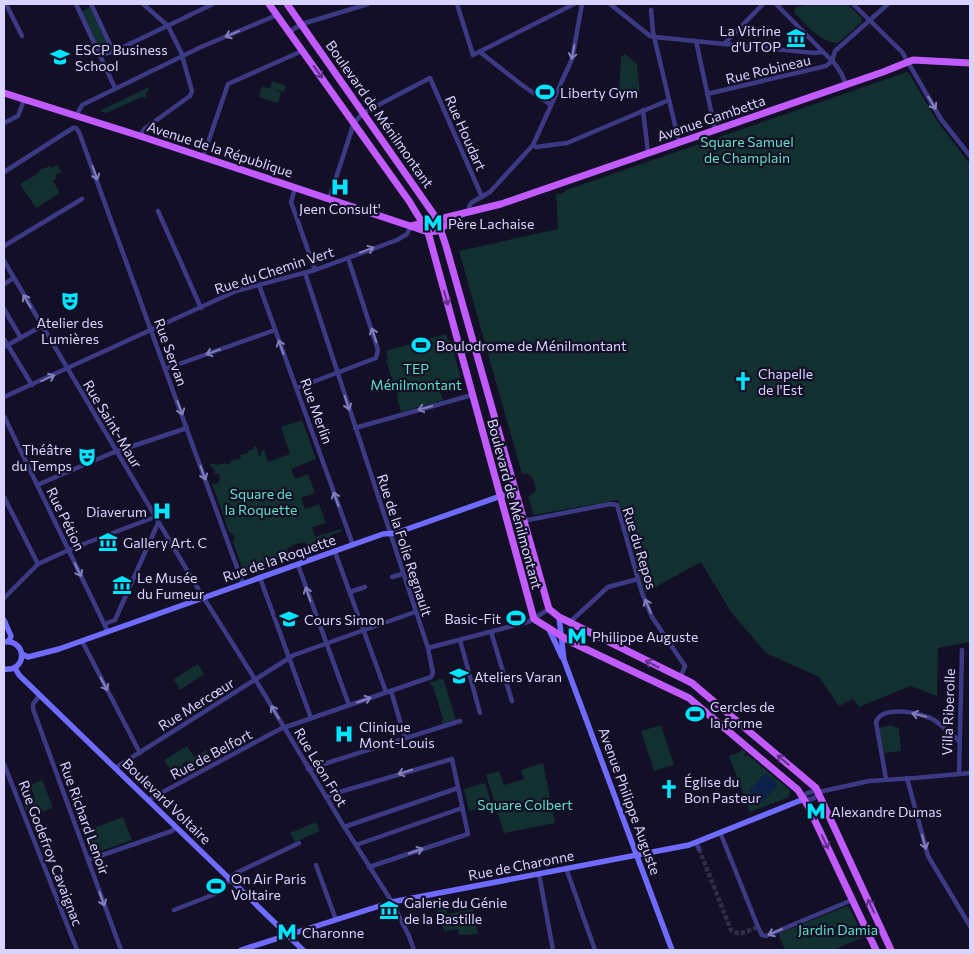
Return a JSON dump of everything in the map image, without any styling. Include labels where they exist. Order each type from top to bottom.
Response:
[{"type":"main road","name":"Boulevard de Ménilmontant","points":[[269,4],[424,222],[534,619]]},
{"type":"main road","name":"Boulevard de Ménilmontant","points":[[287,4],[437,219],[549,609]]},
{"type":"main road","name":"Avenue Gambetta","points":[[461,214],[518,198],[883,72],[906,62],[921,60],[970,64]]},
{"type":"main road","name":"Avenue de la République","points":[[4,93],[140,136],[428,232]]},
{"type":"main road","points":[[411,226],[461,214]]},
{"type":"main road","points":[[428,232],[441,229],[461,214]]},
{"type":"main road","points":[[472,395],[486,391]]},
{"type":"main road","points":[[549,609],[559,617],[697,687],[819,792],[892,950]]},
{"type":"main road","points":[[534,619],[561,634],[571,642],[689,698],[798,790],[804,798],[876,950]]},
{"type":"main road","points":[[689,698],[697,687]]},
{"type":"street","points":[[6,4],[22,36]]},
{"type":"street","points":[[76,4],[115,88]]},
{"type":"street","points":[[91,4],[113,51]]},
{"type":"street","points":[[140,136],[144,129],[192,93],[182,56],[168,26],[143,4]]},
{"type":"street","points":[[100,56],[213,4]]},
{"type":"street","points":[[289,32],[302,24],[368,4]]},
{"type":"street","points":[[457,4],[473,56],[574,4]]},
{"type":"street","points":[[470,212],[470,205],[490,192],[533,146],[572,59],[582,4]]},
{"type":"street","points":[[610,4],[655,38],[814,53],[822,52]]},
{"type":"street","points":[[724,44],[764,4]]},
{"type":"street","points":[[776,4],[832,61],[842,73],[846,84]]},
{"type":"street","points":[[853,4],[902,52],[906,62],[942,119],[970,156]]},
{"type":"street","points":[[832,61],[835,52],[888,4]]},
{"type":"street","points":[[651,10],[655,38],[679,142]]},
{"type":"street","points":[[76,116],[82,105],[115,88],[182,56],[277,15]]},
{"type":"street","points":[[696,41],[715,129]]},
{"type":"street","points":[[203,157],[226,85],[302,51]]},
{"type":"street","points":[[480,52],[522,86],[551,105]]},
{"type":"street","name":"Rue Robineau","points":[[707,94],[826,66],[832,61]]},
{"type":"street","name":"Rue Houdart","points":[[364,113],[430,78],[482,197]]},
{"type":"street","points":[[4,123],[18,116],[24,100]]},
{"type":"street","points":[[533,146],[536,148],[567,143],[669,100]]},
{"type":"street","points":[[643,110],[648,152]]},
{"type":"street","points":[[329,199],[354,123],[364,113]]},
{"type":"street","name":"Rue Servan","points":[[4,172],[68,130],[76,128],[80,134],[243,584]]},
{"type":"street","points":[[295,188],[291,202],[315,270]]},
{"type":"street","points":[[4,246],[82,198]]},
{"type":"street","points":[[158,211],[201,308]]},
{"type":"street","name":"Rue du Chemin Vert","points":[[4,397],[236,292],[315,270],[348,258],[406,235],[409,233],[411,226]]},
{"type":"street","points":[[296,388],[376,358],[378,354],[348,258]]},
{"type":"street","name":"Rue Saint-Maur","points":[[4,261],[204,598]]},
{"type":"street","name":"Rue de la Folie Regnault","points":[[285,728],[431,676],[433,672],[428,648],[402,574],[305,273]]},
{"type":"street","points":[[4,284],[14,278]]},
{"type":"street","name":"Rue Merlin","points":[[259,286],[353,545]]},
{"type":"street","points":[[4,309],[21,338]]},
{"type":"street","points":[[6,346],[42,326]]},
{"type":"street","points":[[165,369],[275,330]]},
{"type":"street","points":[[4,339],[6,346],[32,385]]},
{"type":"street","points":[[355,428],[472,395]]},
{"type":"street","name":"Rue Pétion","points":[[4,416],[108,632]]},
{"type":"street","points":[[37,485],[117,451],[187,428]]},
{"type":"street","name":"Rue de la Roquette","points":[[22,654],[31,656],[82,641],[353,545],[515,491]]},
{"type":"street","points":[[4,497],[38,564]]},
{"type":"street","name":"Rue du Repos","points":[[523,521],[616,504],[642,593],[652,617],[686,666],[680,678]]},
{"type":"street","points":[[4,598],[38,564],[68,550],[155,517]]},
{"type":"street","points":[[118,628],[115,620],[158,522]]},
{"type":"street","points":[[335,552],[405,738]]},
{"type":"street","points":[[298,565],[349,705]]},
{"type":"street","points":[[392,578],[402,574]]},
{"type":"street","points":[[260,578],[311,718]]},
{"type":"street","points":[[570,622],[608,587],[638,579]]},
{"type":"street","points":[[350,592],[365,587]]},
{"type":"street","name":"Rue Léon Frot","points":[[204,598],[392,902],[414,950]]},
{"type":"street","points":[[428,648],[534,619],[549,609]]},
{"type":"street","name":"Rue Mercœur","points":[[115,768],[289,658],[415,612]]},
{"type":"street","name":"Avenue Philippe Auguste","points":[[559,617],[564,660]]},
{"type":"street","points":[[4,620],[11,636],[6,642],[18,646],[22,654],[20,662],[15,668],[4,669]]},
{"type":"street","points":[[104,624],[115,620]]},
{"type":"street","name":"Avenue Philippe Auguste","points":[[548,627],[564,660],[672,950]]},
{"type":"street","points":[[491,632],[512,701]]},
{"type":"street","points":[[460,640],[480,713]]},
{"type":"street","points":[[82,641],[140,753]]},
{"type":"street","name":"Villa Riberolle","points":[[958,774],[962,650]]},
{"type":"street","name":"Boulevard Voltaire","points":[[15,668],[19,675],[303,950]]},
{"type":"street","name":"Rue Richard Lenoir","points":[[40,695],[33,704],[32,709],[120,950]]},
{"type":"street","points":[[886,779],[876,722],[879,716],[907,712],[927,716],[950,732],[959,741]]},
{"type":"street","points":[[308,769],[460,721]]},
{"type":"street","name":"Rue de Belfort","points":[[148,800],[285,728]]},
{"type":"street","points":[[326,798],[336,793],[452,759],[468,834],[369,867]]},
{"type":"street","name":"Rue Godefroy Cavaignac","points":[[4,764],[77,950]]},
{"type":"street","points":[[819,792],[869,781],[970,773]]},
{"type":"street","points":[[907,778],[928,856],[970,926]]},
{"type":"street","points":[[344,827],[458,788]]},
{"type":"street","name":"Rue de Charonne","points":[[241,950],[392,902],[696,842],[804,798],[808,800],[817,797],[819,792]]},
{"type":"street","points":[[356,845],[462,808]]},
{"type":"street","points":[[88,860],[176,827]]},
{"type":"street","points":[[720,832],[762,935],[766,936],[852,900]]},
{"type":"street","points":[[696,842],[699,850]]},
{"type":"street","points":[[174,910],[216,894],[236,873],[299,843]]},
{"type":"street","points":[[316,865],[336,920]]},
{"type":"street","points":[[566,868],[595,950]]},
{"type":"street","points":[[539,874],[552,950]]},
{"type":"green space","points":[[808,4],[847,4],[861,17],[862,22],[838,43],[831,42],[813,32],[794,12],[795,8]]},
{"type":"green space","points":[[90,7],[108,46],[99,51],[81,12]]},
{"type":"green space","points":[[625,54],[637,64],[640,93],[619,90],[621,57]]},
{"type":"green space","name":"Square Samuel de Champlain","points":[[907,72],[937,121],[970,164],[970,642],[938,648],[937,696],[910,686],[859,707],[853,699],[839,706],[819,677],[766,653],[731,612],[701,562],[645,593],[618,500],[534,515],[528,497],[535,492],[534,482],[529,475],[522,474],[459,251],[558,229],[556,194],[562,194],[566,190]]},
{"type":"green space","points":[[272,81],[286,86],[284,92],[273,89],[281,93],[278,103],[259,97],[262,86],[270,89]]},
{"type":"green space","points":[[149,87],[146,93],[147,98],[141,97],[107,113],[99,111]]},
{"type":"green space","points":[[57,165],[62,172],[55,175],[57,178],[53,181],[60,193],[36,208],[20,184],[37,174],[40,170]]},
{"type":"green space","name":"TEP Ménilmontant","points":[[446,334],[448,341],[450,340],[461,378],[437,384],[443,400],[401,412],[386,360],[388,359],[386,351]]},
{"type":"green space","name":"Square de la Roquette","points":[[302,420],[316,459],[291,469],[295,479],[308,474],[315,493],[301,498],[305,509],[319,504],[326,523],[312,527],[315,537],[341,529],[342,531],[331,535],[334,542],[309,550],[305,542],[293,545],[287,548],[290,557],[246,573],[233,542],[235,536],[229,532],[212,484],[219,483],[220,474],[215,474],[214,469],[209,465],[225,463],[229,465],[231,461],[241,458],[240,455],[248,453],[248,451],[256,446],[259,456],[261,451],[264,450],[268,462],[290,454],[281,427]]},
{"type":"green space","points":[[198,664],[204,674],[180,690],[174,679]]},
{"type":"green space","points":[[443,678],[456,720],[443,724],[433,686],[429,684]]},
{"type":"green space","points":[[661,725],[674,765],[654,771],[641,731]]},
{"type":"green space","points":[[891,725],[899,728],[901,751],[884,753],[879,728]]},
{"type":"green space","points":[[187,746],[194,757],[206,750],[211,761],[193,771],[187,761],[182,764],[184,768],[173,773],[164,760]]},
{"type":"green space","points":[[742,749],[746,752],[744,755],[748,755],[790,790],[789,797],[750,812],[729,756],[739,753]]},
{"type":"green space","name":"Square Colbert","points":[[543,763],[555,823],[504,833],[486,775],[499,771],[504,785],[524,779],[521,770]]},
{"type":"green space","points":[[42,780],[53,808],[41,812],[38,805],[26,810],[23,802],[35,797],[30,785]]},
{"type":"green space","points":[[485,783],[492,805],[469,811],[464,789]]},
{"type":"green space","points":[[123,817],[132,840],[92,854],[83,832]]},
{"type":"green space","points":[[316,822],[320,831],[295,842],[290,833]]},
{"type":"green space","points":[[435,900],[438,900],[440,907],[445,906],[447,914],[473,909],[478,934],[459,935],[458,929],[444,931]]},
{"type":"green space","name":"Jardin Damia","points":[[847,906],[864,937],[833,950],[785,950],[779,936],[780,933]]},
{"type":"water","points":[[765,773],[778,784],[763,802],[749,791]]},
{"type":"tunnel","points":[[699,849],[731,930],[741,933],[758,927]]},
{"type":"place","name":"La Vitrine d'UTOP","points":[[796,38]]},
{"type":"place","name":"ESCP Business School","points":[[60,57]]},
{"type":"place","name":"Liberty Gym","points":[[545,92]]},
{"type":"place","name":"Jeen Consult'","points":[[340,187]]},
{"type":"place","name":"Père Lachaise","points":[[433,223]]},
{"type":"place","name":"Atelier des Lumières","points":[[70,301]]},
{"type":"place","name":"Boulodrome de Ménilmontant","points":[[421,345]]},
{"type":"place","name":"Chapelle de l'Est","points":[[743,381]]},
{"type":"place","name":"Théâtre du Temps","points":[[87,457]]},
{"type":"place","name":"Diaverum","points":[[162,511]]},
{"type":"place","name":"Gallery Art. C","points":[[108,542]]},
{"type":"place","name":"Le Musée du Fumeur","points":[[122,585]]},
{"type":"place","name":"Basic-Fit","points":[[516,618]]},
{"type":"place","name":"Cours Simon","points":[[289,619]]},
{"type":"place","name":"Philippe Auguste","points":[[577,636]]},
{"type":"place","name":"Ateliers Varan","points":[[459,676]]},
{"type":"place","name":"Cercles de la forme","points":[[695,714]]},
{"type":"place","name":"Clinique Mont-Louis","points":[[344,734]]},
{"type":"place","name":"Église du Bon Pasteur","points":[[669,789]]},
{"type":"place","name":"Alexandre Dumas","points":[[816,811]]},
{"type":"place","name":"On Air Paris Voltaire","points":[[216,886]]},
{"type":"place","name":"Galerie du Génie de la Bastille","points":[[389,910]]},
{"type":"place","name":"Charonne","points":[[287,932]]}]
